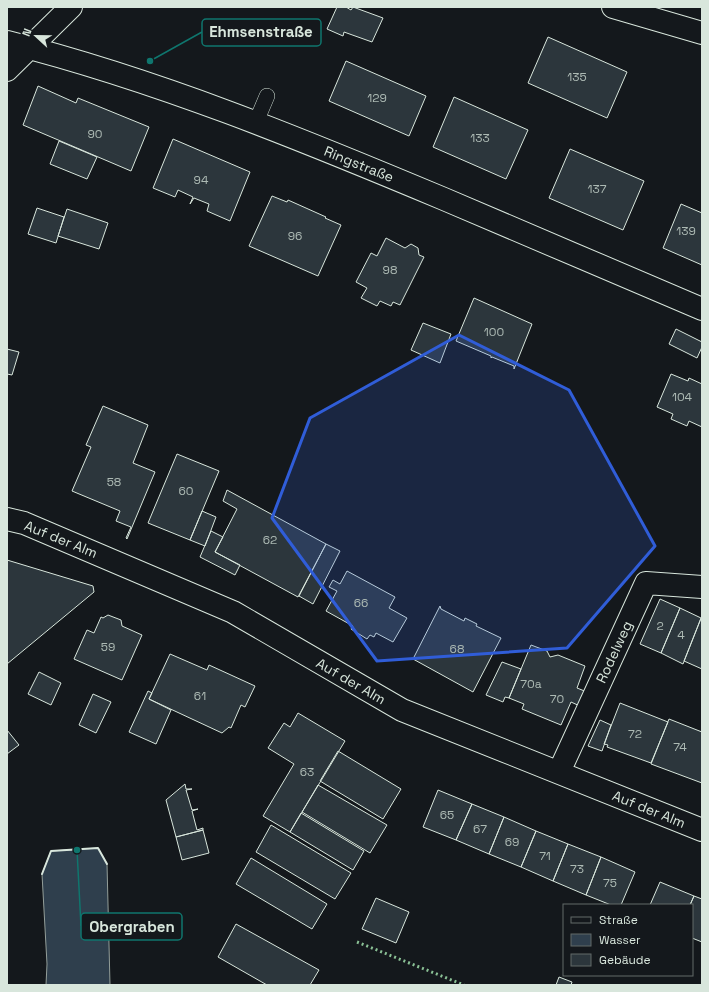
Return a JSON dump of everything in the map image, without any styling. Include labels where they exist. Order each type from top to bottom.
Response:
[{"type":"street","points":[[7,70],[71,7]]},
{"type":"street","points":[[613,7],[702,33]]},
{"type":"street","name":"Ringstraße","points":[[7,42],[256,122],[349,159],[702,309]]},
{"type":"street","name":"Auf der Alm","points":[[7,520],[24,522],[233,612],[402,710],[702,830]]},
{"type":"street","name":"Rodelweg","points":[[559,772],[646,583],[702,587]]},
{"type":"lane","points":[[256,122],[267,96]]},
{"type":"highlighted area","points":[[459,335],[569,390],[655,546],[567,648],[377,661],[272,518],[310,418]]},
{"type":"water","points":[[98,848],[107,864],[110,985],[46,985],[47,964],[42,874],[51,851]]},
{"type":"building","points":[[337,7],[346,7],[351,10],[353,7],[383,18],[372,42],[344,32],[343,36],[327,29]]},
{"type":"building","points":[[548,37],[627,72],[607,118],[528,83]]},
{"type":"building","points":[[346,61],[426,96],[409,136],[329,101]]},
{"type":"building","points":[[38,86],[76,103],[78,98],[149,127],[131,171],[23,125]]},
{"type":"building","points":[[454,97],[528,130],[506,179],[433,147]]},
{"type":"building","points":[[173,139],[250,172],[230,221],[207,211],[209,204],[194,198],[190,204],[193,197],[178,190],[175,197],[153,188]]},
{"type":"building","points":[[59,141],[97,157],[87,179],[50,164]]},
{"type":"building","points":[[570,149],[644,181],[623,230],[549,198]]},
{"type":"building","points":[[272,196],[287,202],[288,200],[341,225],[318,276],[249,246]]},
{"type":"building","points":[[681,204],[702,213],[702,265],[663,248]]},
{"type":"building","points":[[37,208],[64,217],[56,243],[28,234]]},
{"type":"building","points":[[67,209],[108,223],[99,249],[58,236]]},
{"type":"building","points":[[386,238],[405,248],[411,244],[418,248],[419,255],[424,257],[400,305],[393,302],[391,306],[380,301],[377,306],[361,298],[367,288],[356,282],[371,253],[377,256]]},
{"type":"building","points":[[474,298],[532,324],[514,369],[514,366],[492,357],[491,358],[491,356],[456,341]]},
{"type":"building","points":[[423,323],[451,334],[440,363],[411,350]]},
{"type":"building","points":[[676,329],[702,342],[702,347],[697,358],[669,344]]},
{"type":"building","points":[[7,349],[19,352],[12,375],[7,374]]},
{"type":"building","points":[[671,374],[688,381],[689,378],[702,384],[702,427],[689,421],[687,426],[671,419],[673,414],[657,407]]},
{"type":"building","points":[[103,406],[148,425],[133,463],[155,472],[127,539],[126,538],[131,527],[116,521],[120,511],[72,491],[91,447],[86,445]]},
{"type":"building","points":[[177,454],[219,471],[190,540],[148,523]]},
{"type":"building","points":[[227,490],[326,544],[298,597],[215,552],[237,509],[223,501]]},
{"type":"building","points":[[202,511],[216,517],[205,546],[190,540]]},
{"type":"building","points":[[211,531],[223,537],[215,552],[240,565],[235,575],[200,557]]},
{"type":"building","points":[[326,544],[340,551],[313,604],[299,596]]},
{"type":"building","points":[[7,560],[93,586],[94,592],[7,664]]},
{"type":"building","points":[[347,571],[395,597],[389,608],[407,618],[393,642],[376,633],[374,637],[370,635],[367,639],[351,629],[353,626],[326,611],[337,591],[329,587],[333,580],[340,584]]},
{"type":"building","points":[[660,599],[680,608],[661,653],[640,644]]},
{"type":"building","points":[[440,606],[441,609],[464,621],[465,618],[477,624],[476,626],[501,638],[473,692],[413,659]]},
{"type":"building","points":[[680,608],[701,618],[683,664],[661,653]]},
{"type":"building","points":[[108,615],[121,620],[122,626],[142,635],[122,680],[74,659],[87,630],[94,633],[101,617],[103,618]]},
{"type":"building","points":[[702,616],[702,669],[684,661]]},
{"type":"building","points":[[531,645],[547,651],[550,657],[558,655],[585,666],[577,688],[587,692],[582,707],[571,702],[561,725],[522,709],[524,704],[509,698]]},
{"type":"building","points":[[170,654],[207,670],[209,665],[255,686],[245,707],[241,705],[231,728],[229,727],[222,733],[149,699]]},
{"type":"building","points":[[502,662],[521,669],[509,698],[505,697],[503,702],[486,695]]},
{"type":"building","points":[[39,672],[61,683],[51,705],[28,694]]},
{"type":"building","points":[[148,691],[152,693],[149,699],[171,710],[156,744],[129,732]]},
{"type":"building","points":[[93,694],[111,702],[96,733],[79,725]]},
{"type":"building","points":[[620,703],[668,722],[651,763],[607,747],[608,745],[604,744]]},
{"type":"building","points":[[298,713],[345,741],[290,832],[263,816],[294,764],[268,748],[284,723],[290,727]]},
{"type":"building","points":[[669,719],[702,732],[702,783],[651,764]]},
{"type":"building","points":[[600,720],[611,725],[602,751],[588,746]]},
{"type":"building","points":[[7,730],[19,745],[7,754]]},
{"type":"building","points":[[338,751],[401,789],[383,819],[320,781]]},
{"type":"building","points":[[185,784],[186,789],[192,789],[186,790],[192,810],[198,809],[192,811],[197,830],[203,828],[203,830],[176,837],[166,800]]},
{"type":"building","points":[[318,785],[387,825],[370,853],[302,812]]},
{"type":"building","points":[[438,790],[472,804],[456,840],[423,827]]},
{"type":"building","points":[[472,804],[504,817],[489,854],[456,840]]},
{"type":"building","points":[[301,813],[364,851],[353,870],[290,832]]},
{"type":"building","points":[[504,817],[536,831],[521,867],[489,854]]},
{"type":"building","points":[[271,825],[351,873],[335,899],[256,852]]},
{"type":"building","points":[[203,830],[209,853],[182,860],[176,837]]},
{"type":"building","points":[[536,831],[568,844],[553,881],[521,867]]},
{"type":"building","points":[[568,844],[601,857],[586,895],[553,881]]},
{"type":"building","points":[[601,857],[635,872],[621,904],[608,904],[586,895]]},
{"type":"building","points":[[251,858],[327,904],[312,929],[236,884]]},
{"type":"building","points":[[660,882],[694,896],[690,904],[650,904]]},
{"type":"building","points":[[694,896],[702,899],[702,942],[693,938],[693,904],[690,904]]},
{"type":"building","points":[[376,898],[409,912],[396,943],[362,929]]},
{"type":"building","points":[[236,924],[319,970],[310,985],[267,985],[218,957]]},
{"type":"building","points":[[559,977],[572,982],[571,985],[556,985]]},
{"type":"hedge","points":[[357,942],[464,985]]},
{"type":"wall","points":[[42,874],[51,851],[98,848],[107,864]]},
{"type":"place","name":"Ehmsenstraße","points":[[150,61]]},
{"type":"place","name":"Obergraben","points":[[77,850]]}]
